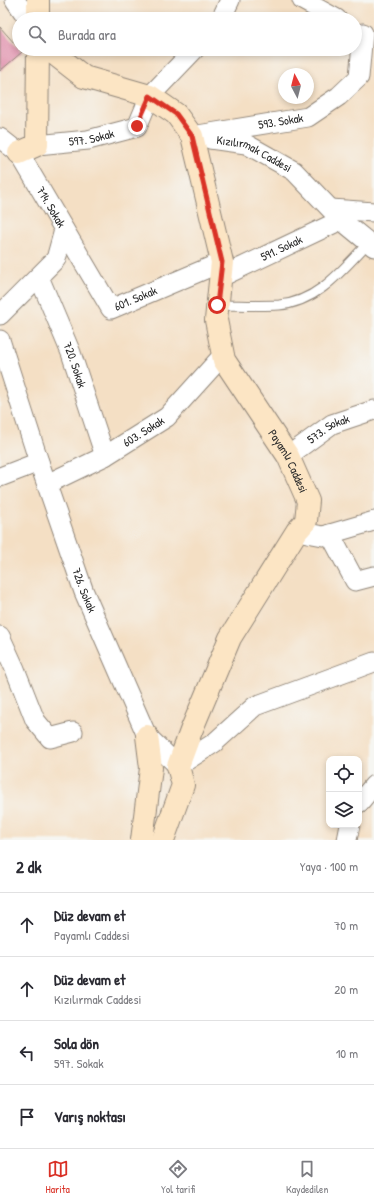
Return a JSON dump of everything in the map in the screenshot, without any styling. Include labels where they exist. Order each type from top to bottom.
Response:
[{"type":"main road","points":[[38,0],[38,12]]},
{"type":"main road","points":[[28,149],[37,56]]},
{"type":"main road","points":[[57,56],[84,77],[150,96],[176,114],[192,136]]},
{"type":"main road","name":"Payamlı Caddesi","points":[[178,766],[230,638],[297,531],[306,521],[308,501],[288,456],[224,360],[216,320],[222,269],[192,136]]},
{"type":"main road","name":"726. Sokak","points":[[142,840],[151,768],[147,736]]},
{"type":"main road","points":[[163,840],[183,785],[178,766]]},
{"type":"street","points":[[15,0],[23,12]]},
{"type":"street","points":[[225,12],[230,0]]},
{"type":"street","points":[[302,0],[324,12]]},
{"type":"street","name":"593. Sokak","points":[[362,50],[364,32]]},
{"type":"street","points":[[150,96],[188,56]]},
{"type":"street","name":"593. Sokak","points":[[192,136],[308,117],[339,96],[359,77],[361,56]]},
{"type":"street","name":"597. Sokak","points":[[28,149],[88,140],[137,126],[150,96]]},
{"type":"street","name":"Kızılırmak Caddesi","points":[[192,136],[246,144],[294,172],[336,215],[371,245]]},
{"type":"street","name":"714. Sokak","points":[[0,138],[28,149],[64,230],[56,259],[0,315]]},
{"type":"street","points":[[336,215],[374,212]]},
{"type":"street","name":"591. Sokak","points":[[222,269],[336,215]]},
{"type":"street","name":"601. Sokak","points":[[64,230],[111,309],[222,269]]},
{"type":"street","name":"720. Sokak","points":[[38,276],[71,353],[105,456]]},
{"type":"street","name":"726. Sokak","points":[[0,340],[39,462],[84,592],[147,736]]},
{"type":"street","name":"603. Sokak","points":[[47,484],[105,456],[167,417],[223,355]]},
{"type":"street","name":"573. Sokak","points":[[288,456],[332,424],[374,410]]},
{"type":"street","points":[[0,477],[39,462]]},
{"type":"street","points":[[297,531],[323,536],[374,521]]},
{"type":"street","points":[[330,534],[355,581],[374,576]]},
{"type":"street","points":[[0,636],[35,720],[50,738],[73,732]]},
{"type":"street","points":[[147,736],[178,766],[214,743],[255,706],[374,662]]},
{"type":"street","points":[[362,799],[374,785]]},
{"type":"street","points":[[347,840],[349,828]]},
{"type":"lane","points":[[217,305],[279,305],[298,301],[331,281],[371,245]]},
{"type":"building","points":[[0,27],[12,41],[12,56],[17,56],[0,71]]},
{"type":"route","points":[[137,126],[150,96],[176,114],[192,136],[222,262],[217,305]]}]
